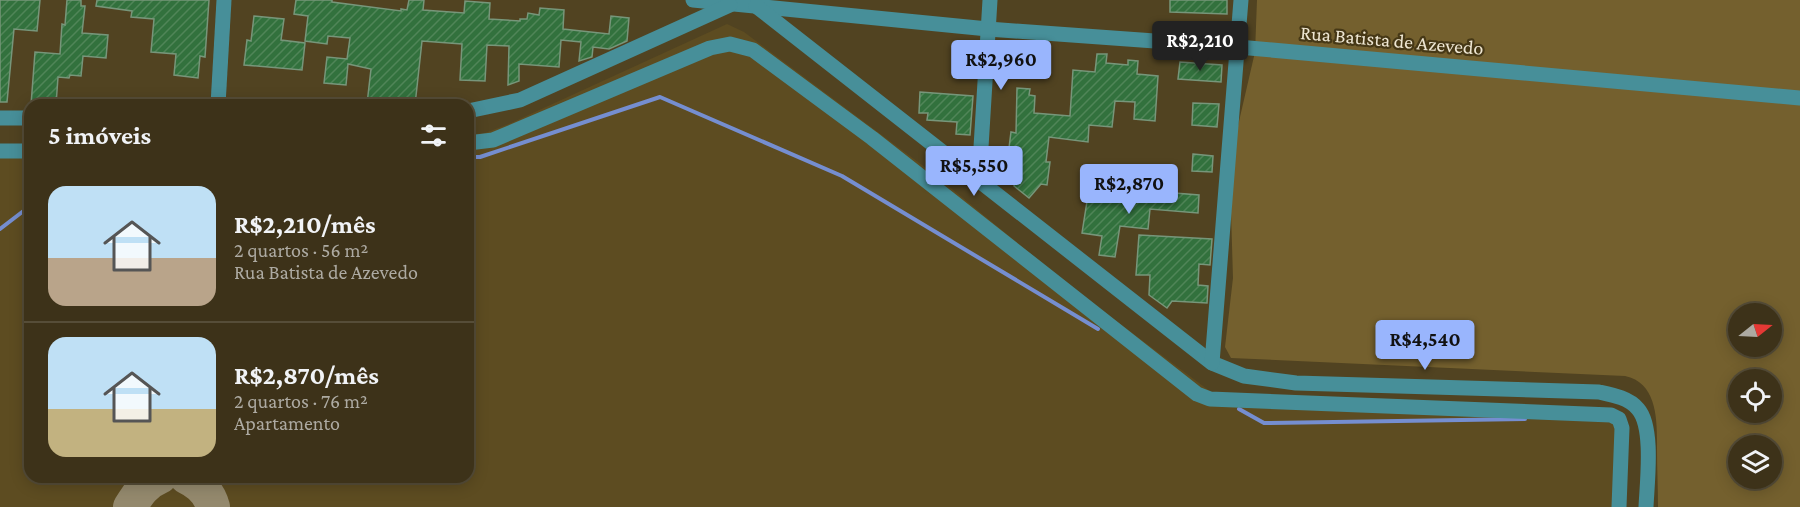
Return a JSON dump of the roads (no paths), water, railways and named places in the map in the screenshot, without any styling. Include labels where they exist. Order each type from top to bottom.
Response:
[{"type":"street","points":[[218,99],[224,0]]},
{"type":"street","name":"Rua Batista de Azevedo","points":[[693,0],[988,29],[1238,46],[1800,98]]},
{"type":"street","points":[[979,180],[990,0]]},
{"type":"street","points":[[1212,363],[1241,0]]},
{"type":"street","points":[[474,110],[520,100],[732,4]]},
{"type":"street","points":[[756,6],[1212,363],[1244,376],[1296,383],[1599,392],[1616,396],[1638,409],[1646,424],[1646,507]]},
{"type":"street","points":[[474,142],[493,140],[710,48],[730,44],[753,50],[872,138],[1197,394],[1210,399],[1611,415],[1619,419],[1622,428],[1619,507]]},
{"type":"street","points":[[0,118],[24,118]]},
{"type":"street","points":[[0,151],[24,151]]},
{"type":"waterway","points":[[474,157],[480,157],[660,97],[842,176],[1098,329]]},
{"type":"waterway","points":[[0,229],[24,211]]},
{"type":"waterway","points":[[1239,409],[1264,423],[1525,419]]}]
